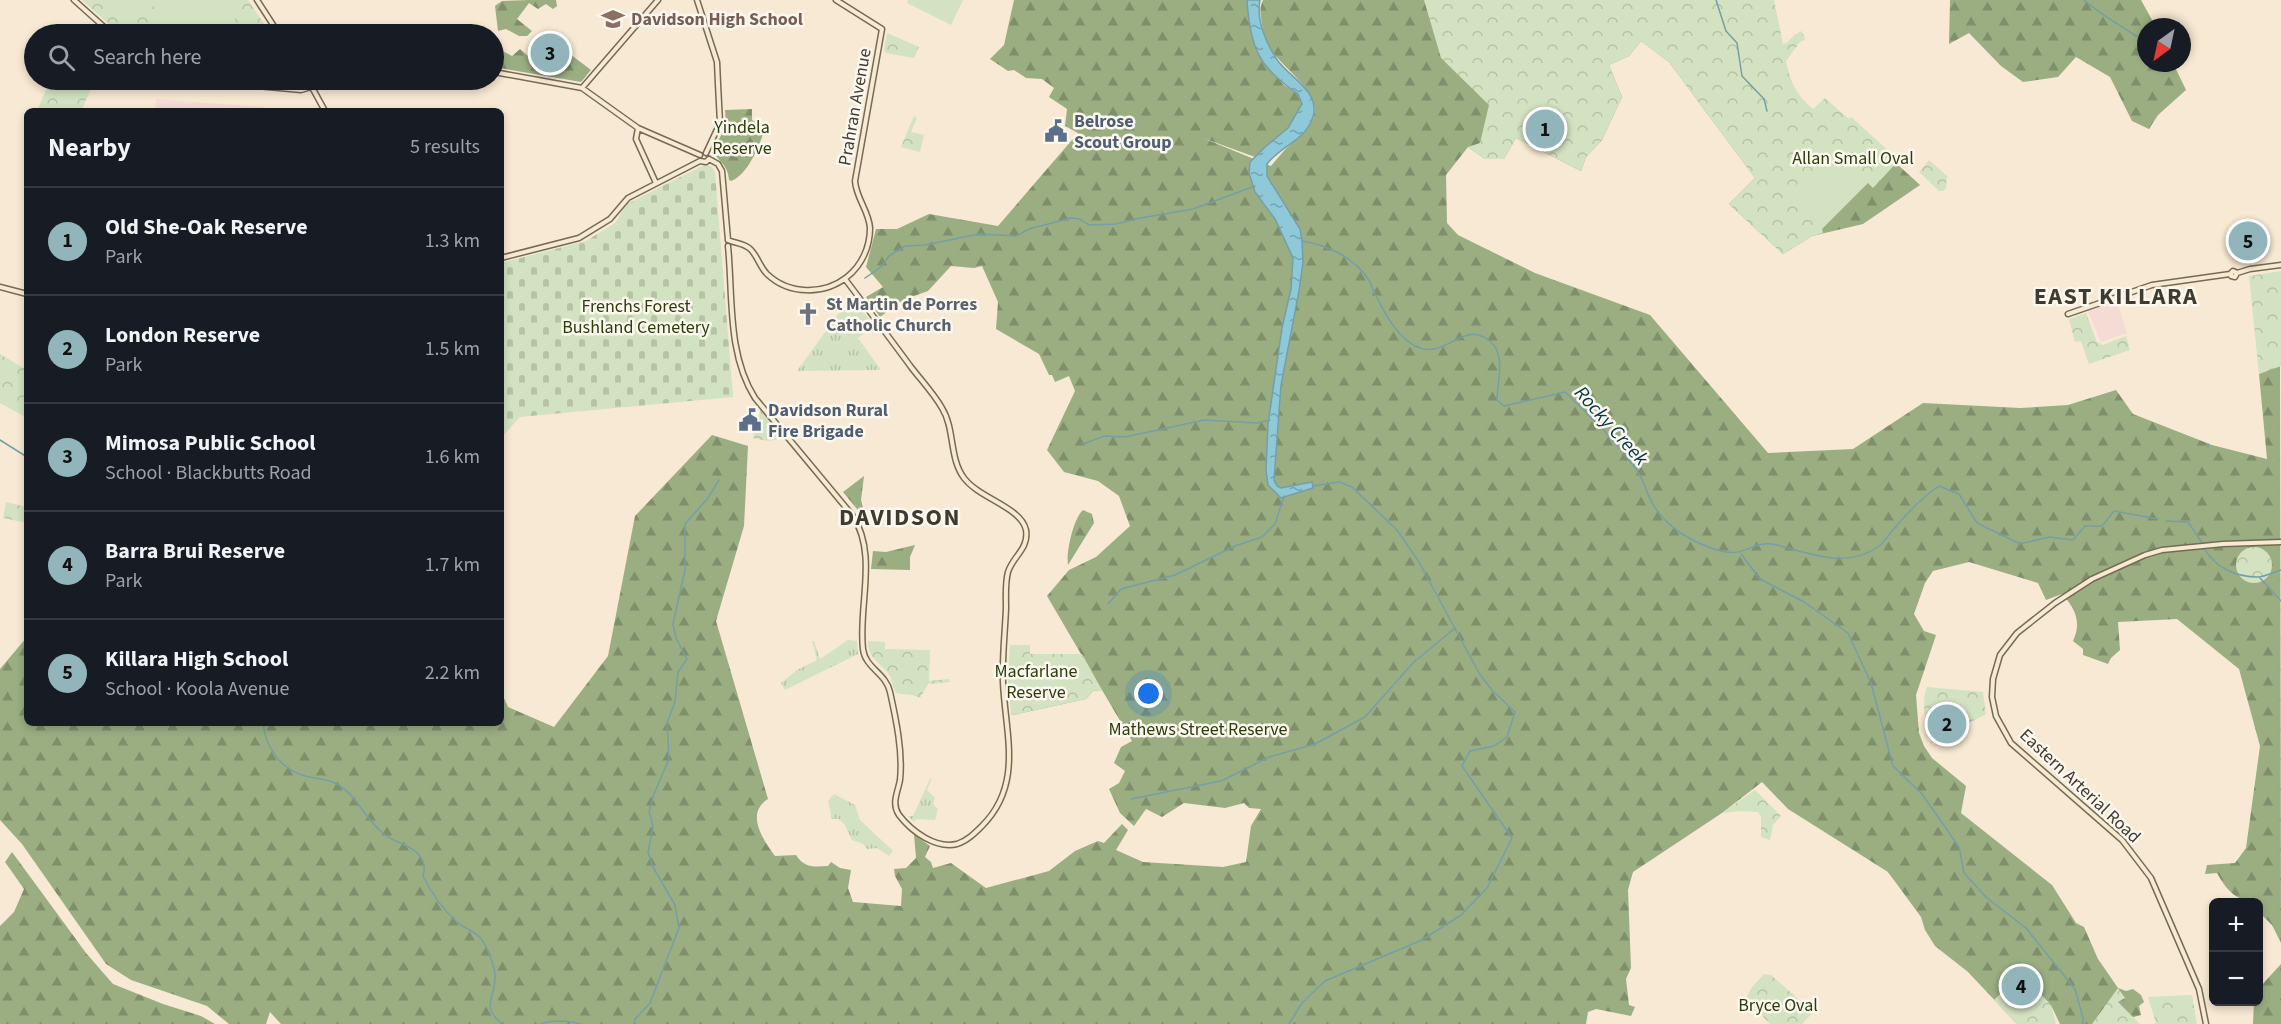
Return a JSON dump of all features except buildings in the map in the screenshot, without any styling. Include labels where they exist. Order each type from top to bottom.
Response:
[{"type":"street","points":[[74,0],[101,24]]},
{"type":"street","points":[[257,0],[273,24]]},
{"type":"street","points":[[582,88],[658,0]]},
{"type":"street","points":[[504,74],[582,88],[638,128],[700,155],[706,153],[720,123],[717,62],[697,0]]},
{"type":"street","name":"Prahran Avenue","points":[[836,0],[882,30],[855,181],[869,221],[869,238],[860,264],[845,279]]},
{"type":"street","points":[[313,90],[323,108]]},
{"type":"street","points":[[638,128],[636,139],[656,183]]},
{"type":"street","points":[[706,153],[709,159],[718,164],[723,174],[730,243],[736,350],[745,380],[755,398],[853,516],[862,533],[865,550],[862,646],[866,659],[883,676],[889,687],[901,764],[895,800],[897,810],[902,818],[928,839],[942,844],[962,842],[987,821],[1000,801],[1009,776],[1009,745],[1003,680],[1007,580],[1009,570],[1026,543],[1025,528],[1017,515],[981,494],[962,476],[943,409],[845,279],[831,287],[816,290],[792,288],[766,273],[747,246],[730,243]]},
{"type":"street","points":[[700,155],[700,161]]},
{"type":"street","points":[[504,257],[589,234],[610,219],[628,198],[700,161],[706,162],[709,159]]},
{"type":"street","points":[[2068,314],[2152,285],[2230,274],[2231,277],[2235,277],[2236,273],[2250,269],[2281,265]]},
{"type":"street","points":[[0,288],[24,293]]},
{"type":"street","name":"Eastern Arterial Road","points":[[2206,1024],[2199,989],[2165,907],[2146,871],[2121,840],[2011,743],[1998,722],[1992,691],[1998,661],[2011,639],[2061,599],[2092,579],[2145,555],[2162,550],[2281,542]]},
{"type":"shaded area","points":[[156,99],[264,107],[264,108],[155,108]]},
{"type":"shaded area","points":[[2110,301],[2118,305],[2127,333],[2101,342],[2087,309]]},
{"type":"green space","points":[[82,0],[248,0],[264,24],[109,24]]},
{"type":"green space","points":[[101,0],[127,0],[138,10],[126,23]]},
{"type":"green space","points":[[158,0],[228,0],[242,12],[231,24],[155,24],[158,10],[153,6]]},
{"type":"green space","points":[[556,0],[557,6],[553,9],[546,4],[538,9],[529,3],[517,19],[532,31],[527,36],[519,36],[504,30],[504,24],[497,24],[495,6],[502,1]]},
{"type":"green space","points":[[908,0],[963,0],[951,25],[907,3]]},
{"type":"green space","name":"Mathews Street Reserve","points":[[1014,0],[1247,0],[1260,57],[1284,85],[1298,94],[1302,104],[1288,128],[1255,157],[1203,138],[1271,166],[1307,128],[1315,111],[1313,101],[1300,81],[1268,45],[1263,32],[1261,16],[1263,0],[1772,0],[1787,84],[1873,187],[1896,163],[1920,185],[1863,224],[1812,236],[1783,254],[1729,204],[1755,178],[1669,62],[1641,41],[1629,56],[1609,65],[1622,97],[1602,140],[1586,157],[1581,171],[1516,138],[1504,159],[1485,159],[1468,147],[1446,175],[1447,223],[1458,235],[1535,273],[1650,315],[1768,453],[1853,449],[1923,403],[2020,408],[2068,405],[2116,390],[2133,414],[2212,445],[2267,459],[2259,374],[2280,364],[2281,943],[2272,925],[2263,916],[2263,898],[2238,898],[2217,873],[2205,874],[2207,865],[2235,863],[2246,848],[2260,746],[2239,669],[2177,619],[2118,622],[2120,650],[2108,664],[2083,655],[2083,649],[2073,641],[2077,628],[2074,610],[2062,594],[2046,600],[2038,583],[1969,562],[1933,571],[1925,583],[1914,614],[1924,631],[1936,635],[1916,695],[1919,733],[1932,758],[1966,786],[1961,813],[2052,885],[2076,923],[2084,927],[2098,959],[2118,988],[2126,991],[2133,989],[2141,995],[2144,1002],[2139,1006],[2141,1015],[2130,1018],[2125,1024],[2060,1024],[2051,1005],[2017,1024],[1968,972],[1935,946],[1925,930],[1921,917],[1888,872],[1788,809],[1762,782],[1722,813],[1633,872],[1628,890],[1631,968],[1626,979],[1629,1005],[1635,1007],[1631,1016],[1596,1009],[1588,1012],[1586,1024],[281,1024],[270,1012],[266,1024],[229,1024],[207,1006],[131,980],[106,964],[22,844],[0,820],[0,669],[24,641],[24,726],[504,726],[504,698],[508,707],[554,727],[608,656],[635,516],[712,435],[748,446],[744,526],[716,621],[768,799],[761,805],[758,812],[758,827],[775,856],[796,855],[802,862],[814,866],[828,866],[831,862],[840,868],[851,870],[848,888],[853,902],[901,906],[902,889],[894,869],[906,868],[916,858],[914,834],[930,846],[925,857],[931,862],[933,868],[951,863],[986,888],[1049,871],[1075,851],[1098,841],[1104,843],[1122,824],[1128,830],[1116,850],[1143,862],[1223,867],[1246,862],[1251,826],[1261,809],[1249,808],[1244,803],[1225,808],[1184,803],[1162,817],[1146,809],[1134,826],[1120,813],[1109,789],[1119,783],[1125,771],[1114,763],[1121,747],[1132,741],[1102,690],[1093,691],[1086,699],[1013,715],[1011,713],[1030,654],[1081,654],[1047,596],[1069,570],[1096,557],[1130,526],[1119,496],[1098,481],[1064,472],[1047,450],[1075,391],[1069,376],[1055,382],[1039,354],[996,329],[998,302],[982,266],[974,268],[951,266],[928,291],[903,300],[880,317],[866,297],[883,287],[866,267],[876,229],[897,229],[929,214],[998,226],[1078,133],[1065,126],[1067,109],[1049,97],[1054,88],[1042,79],[1026,78],[1014,70],[1008,71],[990,59],[1004,45]]},
{"type":"green space","name":"Allan Small Oval","points":[[1424,0],[1774,0],[1783,44],[1802,31],[1805,40],[1800,42],[1786,61],[1798,94],[1813,109],[1825,98],[1849,119],[1851,117],[1899,160],[1873,188],[1868,183],[1822,229],[1823,233],[1812,236],[1783,254],[1729,204],[1755,178],[1669,62],[1641,41],[1629,56],[1609,65],[1622,97],[1602,140],[1586,157],[1581,171],[1516,138],[1504,159],[1485,159],[1468,147],[1480,143],[1489,105],[1441,58]]},
{"type":"green space","points":[[1950,0],[2141,0],[2151,18],[2137,18],[2137,72],[2177,72],[2186,90],[2158,115],[2149,129],[2132,121],[2110,77],[2076,57],[2058,77],[2023,82],[2001,66],[1969,33],[1949,44]]},
{"type":"green space","points":[[887,33],[919,47],[914,58],[886,53],[884,50]]},
{"type":"green space","points":[[520,49],[547,72],[566,51],[591,70],[581,82],[504,69],[504,52],[512,56]]},
{"type":"green space","points":[[46,90],[91,90],[82,108],[38,108]]},
{"type":"green space","name":"Yindela Reserve","points":[[752,109],[752,120],[765,127],[763,134],[748,165],[737,178],[731,181],[725,166],[713,150],[726,126],[725,110]]},
{"type":"green space","points":[[914,116],[917,118],[911,132],[924,135],[920,152],[901,147]]},
{"type":"green space","points":[[1929,160],[1947,176],[1946,188],[1943,191],[1939,191],[1919,172]]},
{"type":"green space","points":[[1837,161],[1861,185],[1843,207],[1824,223],[1799,200],[1815,180]]},
{"type":"green space","name":"Frenchs Forest Bushland Cemetery","points":[[706,164],[715,172],[733,397],[520,417],[504,435],[504,262],[586,241],[615,223],[627,204]]},
{"type":"green space","points":[[2281,271],[2281,366],[2259,374],[2249,276]]},
{"type":"green space","points":[[857,303],[874,326],[858,338],[881,370],[797,371],[839,313]]},
{"type":"green space","points":[[2086,313],[2097,342],[2103,345],[2126,336],[2130,350],[2089,364],[2081,341],[2075,342],[2069,319]]},
{"type":"green space","points":[[0,354],[24,368],[24,416],[0,403]]},
{"type":"green space","points":[[761,408],[781,431],[780,438],[777,440],[753,438]]},
{"type":"green space","points":[[864,476],[861,500],[865,515],[862,515],[843,492]]},
{"type":"green space","points":[[6,502],[24,506],[24,522],[3,518]]},
{"type":"green space","points":[[1083,510],[1092,514],[1094,523],[1068,565],[1071,536],[1079,514]]},
{"type":"green space","points":[[915,545],[910,557],[910,570],[871,569],[873,551],[886,552]]},
{"type":"green space","points":[[2254,547],[2267,552],[2272,565],[2267,578],[2254,583],[2241,578],[2236,565],[2241,552]]},
{"type":"green space","points":[[848,640],[857,641],[858,654],[785,690],[781,683],[797,670],[817,660],[812,641],[814,641],[820,659]]},
{"type":"green space","points":[[868,641],[885,642],[885,649],[930,650],[929,681],[949,679],[950,682],[928,684],[920,698],[897,693],[890,676],[870,653]]},
{"type":"green space","name":"Macfarlane Reserve","points":[[1010,645],[1030,645],[1030,654],[1082,654],[1102,690],[1093,691],[1086,699],[1013,715],[1008,680]]},
{"type":"green space","points":[[1042,664],[1056,670],[1068,681],[1065,690],[1035,703],[1016,701],[1014,687],[1019,676],[1028,668]]},
{"type":"green space","points":[[1927,687],[1983,692],[1986,714],[1932,743],[1925,715],[1924,700]]},
{"type":"green space","points":[[932,778],[927,790],[935,798],[933,804],[938,809],[935,820],[916,819],[914,822],[908,816],[913,816]]},
{"type":"green space","points":[[1755,790],[1781,816],[1773,825],[1770,840],[1761,837],[1761,816],[1758,812],[1722,813]]},
{"type":"green space","points":[[834,794],[855,805],[860,820],[893,851],[889,856],[877,848],[867,849],[863,844],[852,840],[845,825],[839,819],[832,819],[828,801]]},
{"type":"green space","points":[[12,852],[86,953],[113,984],[201,1016],[215,1024],[0,1024],[0,926],[14,912],[24,889],[5,862]]},
{"type":"green space","points":[[2281,964],[2281,1024],[2253,1024],[2254,1006],[2263,1006],[2263,984]]},
{"type":"green space","points":[[2021,973],[2051,1005],[2056,1024],[2017,1024],[1994,1000]]},
{"type":"green space","name":"Bryce Oval","points":[[1764,974],[1771,975],[1813,1012],[1802,1024],[1770,1024],[1750,1003],[1747,996]]},
{"type":"green space","points":[[2118,988],[2125,998],[2118,1002],[2140,1024],[2092,1024]]},
{"type":"green space","points":[[1777,990],[1788,994],[1792,1005],[1788,1016],[1777,1020],[1766,1016],[1762,1005],[1766,994]]},
{"type":"green space","points":[[2192,995],[2197,1024],[2153,1024],[2156,1023],[2148,997]]},
{"type":"water","points":[[1247,0],[1260,0],[1259,16],[1270,47],[1278,61],[1305,88],[1314,104],[1314,113],[1306,130],[1267,164],[1267,176],[1300,229],[1303,262],[1281,385],[1274,480],[1281,488],[1312,482],[1313,488],[1281,498],[1268,485],[1266,470],[1268,424],[1282,328],[1291,289],[1293,258],[1275,219],[1255,192],[1249,173],[1250,162],[1288,128],[1302,104],[1298,94],[1274,75],[1259,54],[1251,31]]},
{"type":"waterway","points":[[1716,0],[1726,31],[1737,43],[1742,76],[1764,99],[1767,111]]},
{"type":"waterway","points":[[2084,0],[2137,37]]},
{"type":"waterway","points":[[1135,219],[1193,209],[1255,186]]},
{"type":"waterway","points":[[865,278],[881,267],[889,256],[905,246],[925,245],[979,234],[1016,236],[1029,229],[1071,218],[1080,219],[1089,225],[1116,224],[1132,220]]},
{"type":"waterway","name":"Rocky Creek","points":[[1302,241],[1330,249],[1355,264],[1369,280],[1396,329],[1415,346],[1436,349],[1472,334],[1491,342],[1498,354],[1500,370],[1497,400],[1504,406],[1565,392],[1602,429],[1639,473],[1654,506],[1667,522],[1692,540],[1711,548],[1730,553],[1768,544],[1828,558],[1866,554],[1880,545],[1914,506],[1939,486],[1959,494],[1977,523],[2020,544],[2049,537],[2073,540],[2085,526],[2102,526],[2114,511],[2158,519]]},
{"type":"waterway","points":[[1083,444],[1104,436],[1125,437],[1204,420],[1257,423],[1270,420]]},
{"type":"waterway","points":[[0,440],[24,455]]},
{"type":"waterway","points":[[634,1024],[635,1019],[650,1003],[679,928],[675,905],[653,867],[648,853],[653,826],[649,812],[669,759],[667,723],[675,702],[678,672],[687,659],[676,638],[673,624],[685,570],[685,524],[708,498],[719,480]]},
{"type":"waterway","points":[[1289,1024],[1302,1003],[1325,981],[1422,940],[1461,915],[1487,888],[1512,838],[1462,766],[1470,751],[1494,746],[1507,737],[1515,712],[1491,689],[1479,673],[1419,562],[1397,530],[1352,487],[1339,482],[1313,486]]},
{"type":"waterway","points":[[1108,604],[1121,589],[1175,575],[1235,546],[1262,537],[1275,524],[1284,496]]},
{"type":"waterway","name":"Rocky Creek","points":[[2166,521],[2188,522],[2203,544]]},
{"type":"waterway","name":"Rocky Creek","points":[[2204,548],[2214,561],[2234,573],[2258,577],[2281,570]]},
{"type":"waterway","points":[[1741,554],[1760,579],[1804,602],[1848,633],[1871,683],[1893,766],[1922,794],[1959,847],[1964,873],[1987,898],[2026,928],[2075,989],[2083,1024]]},
{"type":"waterway","points":[[2260,578],[2281,601]]},
{"type":"waterway","points":[[1131,799],[1221,781],[1269,757],[1315,744],[1365,717],[1413,663],[1455,628]]},
{"type":"waterway","points":[[263,726],[270,747],[286,767],[302,775],[337,784],[350,795],[378,829],[419,855],[424,866],[423,876],[437,900],[456,921],[478,936],[486,947],[495,975],[490,1007],[502,1024]]},
{"type":"waterway","points":[[541,1024],[551,1021],[581,1024]]},
{"type":"place","name":"Davidson High School","points":[[613,19]]},
{"type":"place","name":"Mimosa Public School","points":[[550,53]]},
{"type":"place","name":"Old She-Oak Reserve","points":[[1545,129]]},
{"type":"place","name":"Belrose Scout Group","points":[[1056,131]]},
{"type":"place","name":"Killara High School","points":[[2248,241]]},
{"type":"place","name":"St Martin de Porres Catholic Church","points":[[808,314]]},
{"type":"place","name":"Davidson Rural Fire Brigade","points":[[750,420]]},
{"type":"place","name":"London Reserve","points":[[1947,724]]},
{"type":"place","name":"Barra Brui Reserve","points":[[2021,986]]},
{"type":"district","name":"EAST KILLARA","points":[[2116,296]]},
{"type":"district","name":"DAVIDSON","points":[[900,517]]}]
